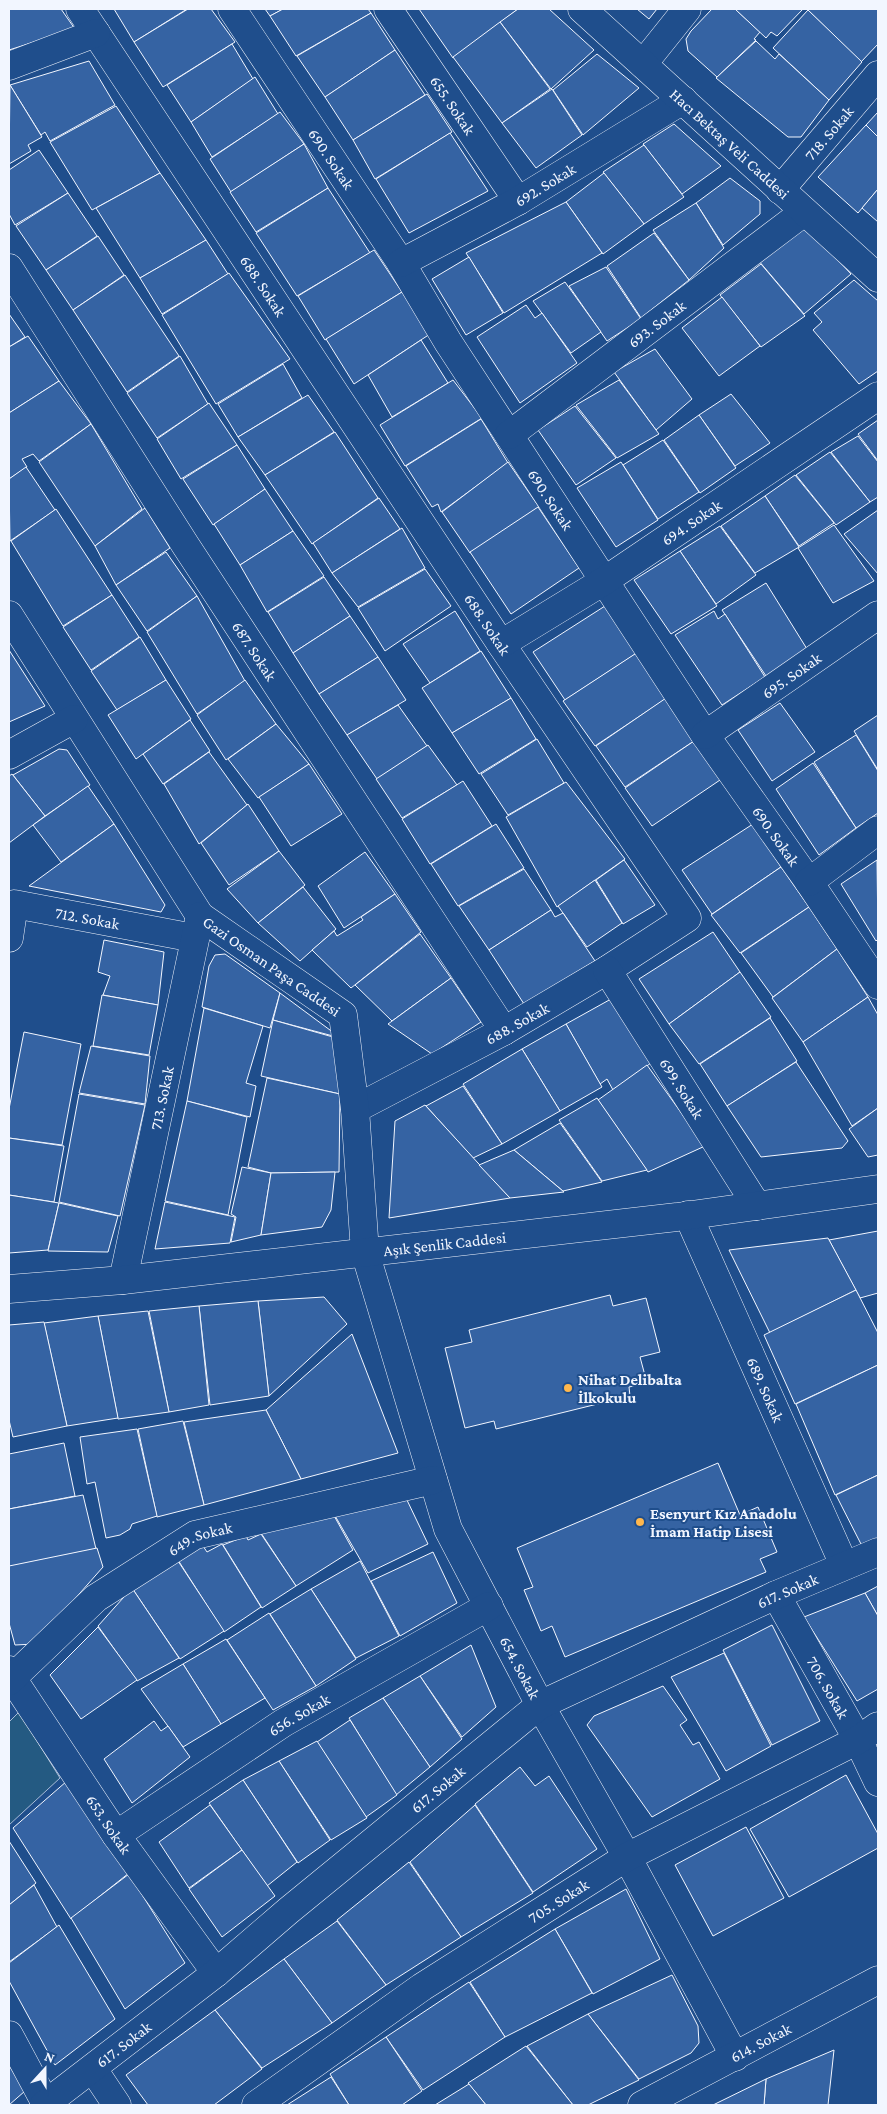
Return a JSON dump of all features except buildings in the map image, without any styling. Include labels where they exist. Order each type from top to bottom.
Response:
[{"type":"street","name":"688. Sokak","points":[[80,9],[501,644],[687,918],[607,970],[504,1031],[355,1109]]},
{"type":"street","name":"690. Sokak","points":[[232,9],[401,263],[448,342],[705,735],[810,882],[878,985]]},
{"type":"street","name":"655. Sokak","points":[[388,9],[518,201]]},
{"type":"street","name":"Hacı Bektaş Veli Caddesi","points":[[582,9],[878,278]]},
{"type":"street","points":[[643,64],[687,9]]},
{"type":"street","points":[[9,66],[96,32]]},
{"type":"street","name":"718. Sokak","points":[[780,190],[878,75]]},
{"type":"street","name":"692. Sokak","points":[[401,263],[518,201],[683,100]]},
{"type":"street","name":"693. Sokak","points":[[509,435],[804,212]]},
{"type":"street","name":"687. Sokak","points":[[9,268],[186,546],[504,1031]]},
{"type":"street","name":"694. Sokak","points":[[501,644],[604,582],[878,396]]},
{"type":"street","name":"Gazi Osman Paşa Caddesi","points":[[9,615],[74,719],[197,927],[342,1015],[355,1109],[365,1252]]},
{"type":"street","name":"695. Sokak","points":[[705,735],[878,616]]},
{"type":"street","points":[[9,755],[74,719]]},
{"type":"street","points":[[810,882],[878,830]]},
{"type":"street","name":"712. Sokak","points":[[9,938],[14,904],[197,927]]},
{"type":"street","name":"713. Sokak","points":[[124,1280],[197,927]]},
{"type":"street","name":"699. Sokak","points":[[607,970],[757,1206]]},
{"type":"street","name":"Aşık Şenlik Caddesi","points":[[9,1289],[124,1280],[688,1215],[878,1189]]},
{"type":"street","name":"689. Sokak","points":[[688,1215],[844,1565]]},
{"type":"street","name":"654. Sokak","points":[[365,1252],[448,1529],[540,1705],[627,1856],[735,2057]]},
{"type":"street","name":"649. Sokak","points":[[10,1676],[96,1598],[195,1535],[433,1480]]},
{"type":"street","name":"617. Sokak","points":[[46,2104],[216,1973],[288,1911],[540,1705],[776,1595],[878,1552]]},
{"type":"street","name":"706. Sokak","points":[[776,1595],[868,1733],[878,1782]]},
{"type":"street","name":"656. Sokak","points":[[116,1835],[283,1723],[489,1606]]},
{"type":"street","name":"653. Sokak","points":[[10,1676],[116,1835],[216,1973]]},
{"type":"street","name":"705. Sokak","points":[[256,2105],[422,1988],[627,1856],[868,1733]]},
{"type":"street","name":"614. Sokak","points":[[642,2105],[878,1980]]},
{"type":"street","points":[[9,2036],[46,2104]]},
{"type":"street","points":[[93,2069],[117,2105]]},
{"type":"shaded area","points":[[19,1712],[60,1778],[9,1825],[9,1722]]},
{"type":"place","name":"Nihat Delibalta İlkokulu","points":[[568,1388]]},
{"type":"place","name":"Esenyurt Kız Anadolu İmam Hatip Lisesi","points":[[640,1522]]}]
